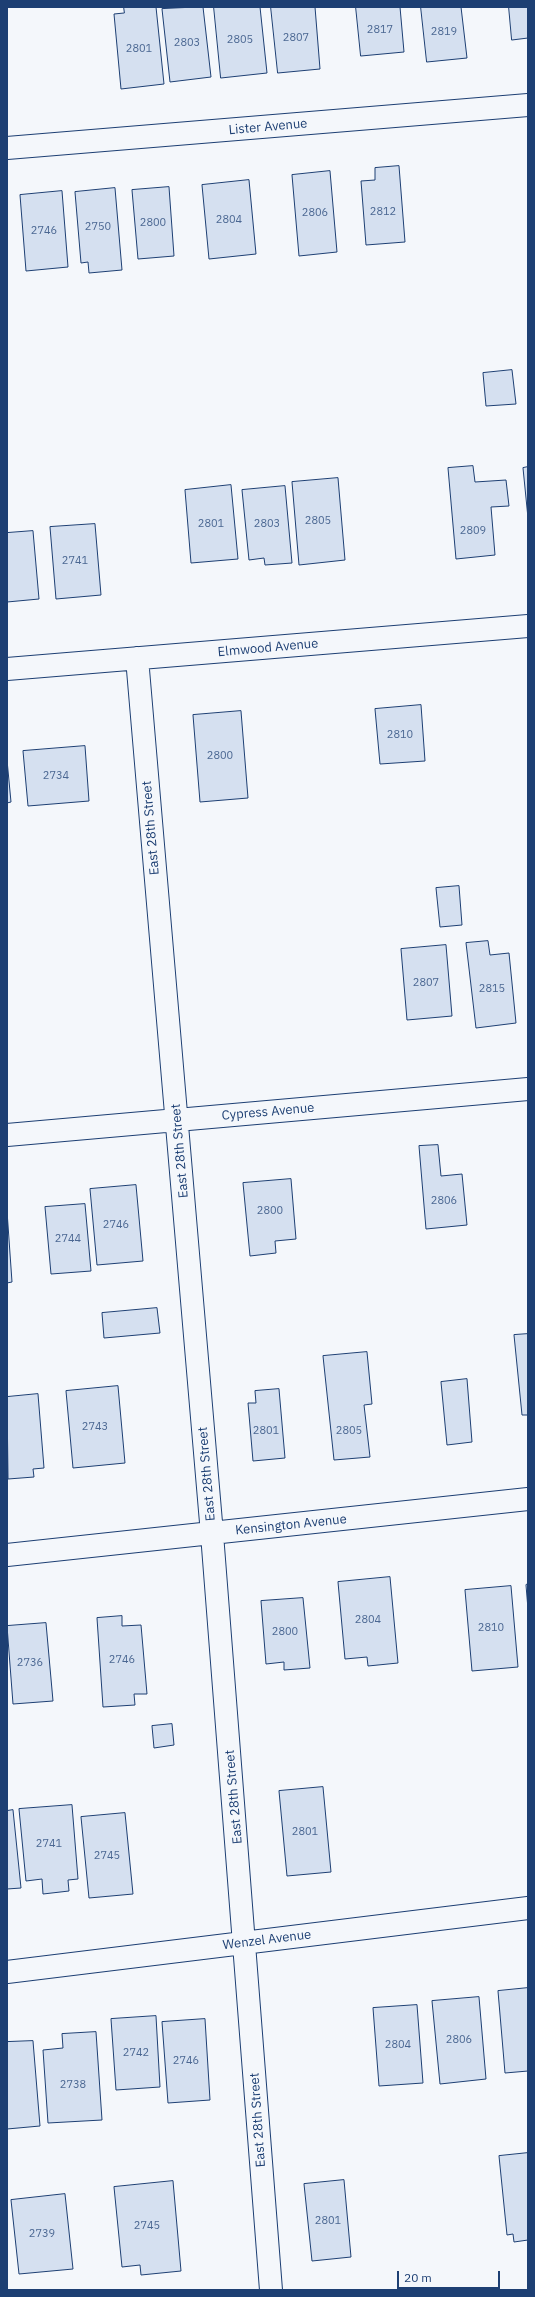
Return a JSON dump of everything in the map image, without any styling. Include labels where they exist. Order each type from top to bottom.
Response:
[{"type":"street","name":"Lister Avenue","points":[[7,148],[528,105]]},
{"type":"street","name":"Elmwood Avenue","points":[[7,669],[528,626]]},
{"type":"street","name":"East 28th Street","points":[[137,658],[212,1534],[271,2290]]},
{"type":"street","name":"Cypress Avenue","points":[[7,1135],[528,1089]]},
{"type":"street","name":"Kensington Avenue","points":[[7,1554],[212,1534],[528,1499]]},
{"type":"street","name":"Wenzel Avenue","points":[[7,1972],[528,1908]]},
{"type":"building","points":[[124,7],[156,7],[164,84],[121,89],[114,14],[124,13]]},
{"type":"building","points":[[203,7],[211,77],[170,82],[162,9]]},
{"type":"building","points":[[214,7],[260,7],[267,73],[221,78]]},
{"type":"building","points":[[271,7],[315,7],[320,69],[278,73]]},
{"type":"building","points":[[356,7],[400,7],[404,52],[361,56]]},
{"type":"building","points":[[421,7],[461,7],[467,58],[427,62]]},
{"type":"building","points":[[509,7],[528,7],[528,38],[512,40]]},
{"type":"building","points":[[399,166],[405,242],[366,245],[361,181],[375,180],[375,168]]},
{"type":"building","points":[[330,171],[337,252],[299,256],[292,175]]},
{"type":"building","points":[[249,180],[256,254],[209,259],[202,185]]},
{"type":"building","points":[[169,187],[174,256],[138,259],[132,190]]},
{"type":"building","points":[[115,188],[122,270],[89,273],[88,262],[81,263],[75,192]]},
{"type":"building","points":[[62,191],[68,267],[26,271],[20,195]]},
{"type":"building","points":[[512,370],[516,404],[486,406],[483,373]]},
{"type":"building","points":[[473,466],[475,482],[506,480],[509,506],[491,507],[495,555],[456,559],[448,468]]},
{"type":"building","points":[[528,467],[528,518],[523,468]]},
{"type":"building","points":[[338,478],[345,560],[299,565],[292,482]]},
{"type":"building","points":[[231,485],[238,559],[191,563],[185,490]]},
{"type":"building","points":[[285,486],[292,563],[265,565],[264,558],[249,560],[242,490]]},
{"type":"building","points":[[95,524],[101,595],[56,599],[50,527]]},
{"type":"building","points":[[33,531],[39,599],[7,602],[7,533]]},
{"type":"building","points":[[421,705],[425,761],[380,764],[375,709]]},
{"type":"building","points":[[241,711],[248,798],[200,802],[193,715]]},
{"type":"building","points":[[85,746],[89,801],[28,806],[23,751]]},
{"type":"building","points":[[7,760],[11,802],[7,803]]},
{"type":"building","points":[[459,886],[462,925],[440,927],[436,888]]},
{"type":"building","points":[[488,941],[490,955],[509,953],[516,1023],[476,1028],[466,943]]},
{"type":"building","points":[[446,945],[452,1016],[407,1020],[401,949]]},
{"type":"building","points":[[438,1145],[441,1176],[462,1174],[467,1225],[426,1229],[419,1146]]},
{"type":"building","points":[[291,1179],[296,1239],[275,1241],[276,1253],[250,1256],[243,1183]]},
{"type":"building","points":[[136,1185],[143,1261],[97,1265],[90,1189]]},
{"type":"building","points":[[85,1204],[91,1271],[51,1274],[45,1207]]},
{"type":"building","points":[[7,1211],[12,1282],[7,1283]]},
{"type":"building","points":[[157,1308],[160,1333],[104,1338],[102,1313]]},
{"type":"building","points":[[528,1334],[528,1415],[522,1415],[514,1335]]},
{"type":"building","points":[[367,1352],[372,1404],[364,1405],[370,1457],[334,1460],[323,1356]]},
{"type":"building","points":[[467,1379],[472,1442],[447,1445],[441,1382]]},
{"type":"building","points":[[118,1386],[125,1463],[73,1468],[66,1391]]},
{"type":"building","points":[[279,1389],[285,1458],[253,1461],[248,1403],[256,1403],[255,1391]]},
{"type":"building","points":[[38,1394],[44,1468],[33,1469],[34,1477],[8,1479],[7,1397]]},
{"type":"building","points":[[390,1577],[398,1663],[368,1666],[367,1657],[345,1659],[338,1582]]},
{"type":"building","points":[[528,1584],[528,1609],[526,1585]]},
{"type":"building","points":[[511,1586],[518,1667],[472,1671],[465,1590]]},
{"type":"building","points":[[303,1598],[310,1668],[284,1670],[284,1662],[266,1664],[261,1601]]},
{"type":"building","points":[[122,1616],[122,1626],[141,1625],[147,1694],[134,1694],[135,1705],[103,1707],[97,1618]]},
{"type":"building","points":[[46,1623],[53,1701],[13,1704],[7,1626]]},
{"type":"building","points":[[172,1724],[174,1745],[154,1748],[152,1726]]},
{"type":"building","points":[[323,1787],[331,1872],[287,1876],[279,1791]]},
{"type":"building","points":[[72,1805],[78,1879],[68,1880],[69,1891],[43,1894],[42,1879],[26,1881],[19,1809]]},
{"type":"building","points":[[13,1810],[21,1888],[7,1889],[7,1811]]},
{"type":"building","points":[[125,1813],[133,1894],[89,1898],[81,1817]]},
{"type":"building","points":[[528,1988],[528,2071],[505,2073],[498,1991]]},
{"type":"building","points":[[479,1997],[486,2079],[440,2084],[432,2001]]},
{"type":"building","points":[[417,2005],[423,2083],[379,2086],[373,2008]]},
{"type":"building","points":[[156,2016],[160,2087],[116,2090],[111,2019]]},
{"type":"building","points":[[205,2019],[210,2100],[168,2103],[162,2022]]},
{"type":"building","points":[[96,2032],[102,2120],[48,2123],[43,2050],[63,2048],[62,2034]]},
{"type":"building","points":[[33,2041],[40,2126],[7,2129],[7,2042]]},
{"type":"building","points":[[528,2153],[528,2240],[514,2242],[513,2234],[507,2235],[499,2156]]},
{"type":"building","points":[[344,2180],[351,2257],[312,2261],[304,2184]]},
{"type":"building","points":[[173,2181],[181,2271],[141,2275],[140,2265],[122,2267],[114,2187]]},
{"type":"building","points":[[65,2194],[73,2269],[19,2274],[11,2200]]}]
